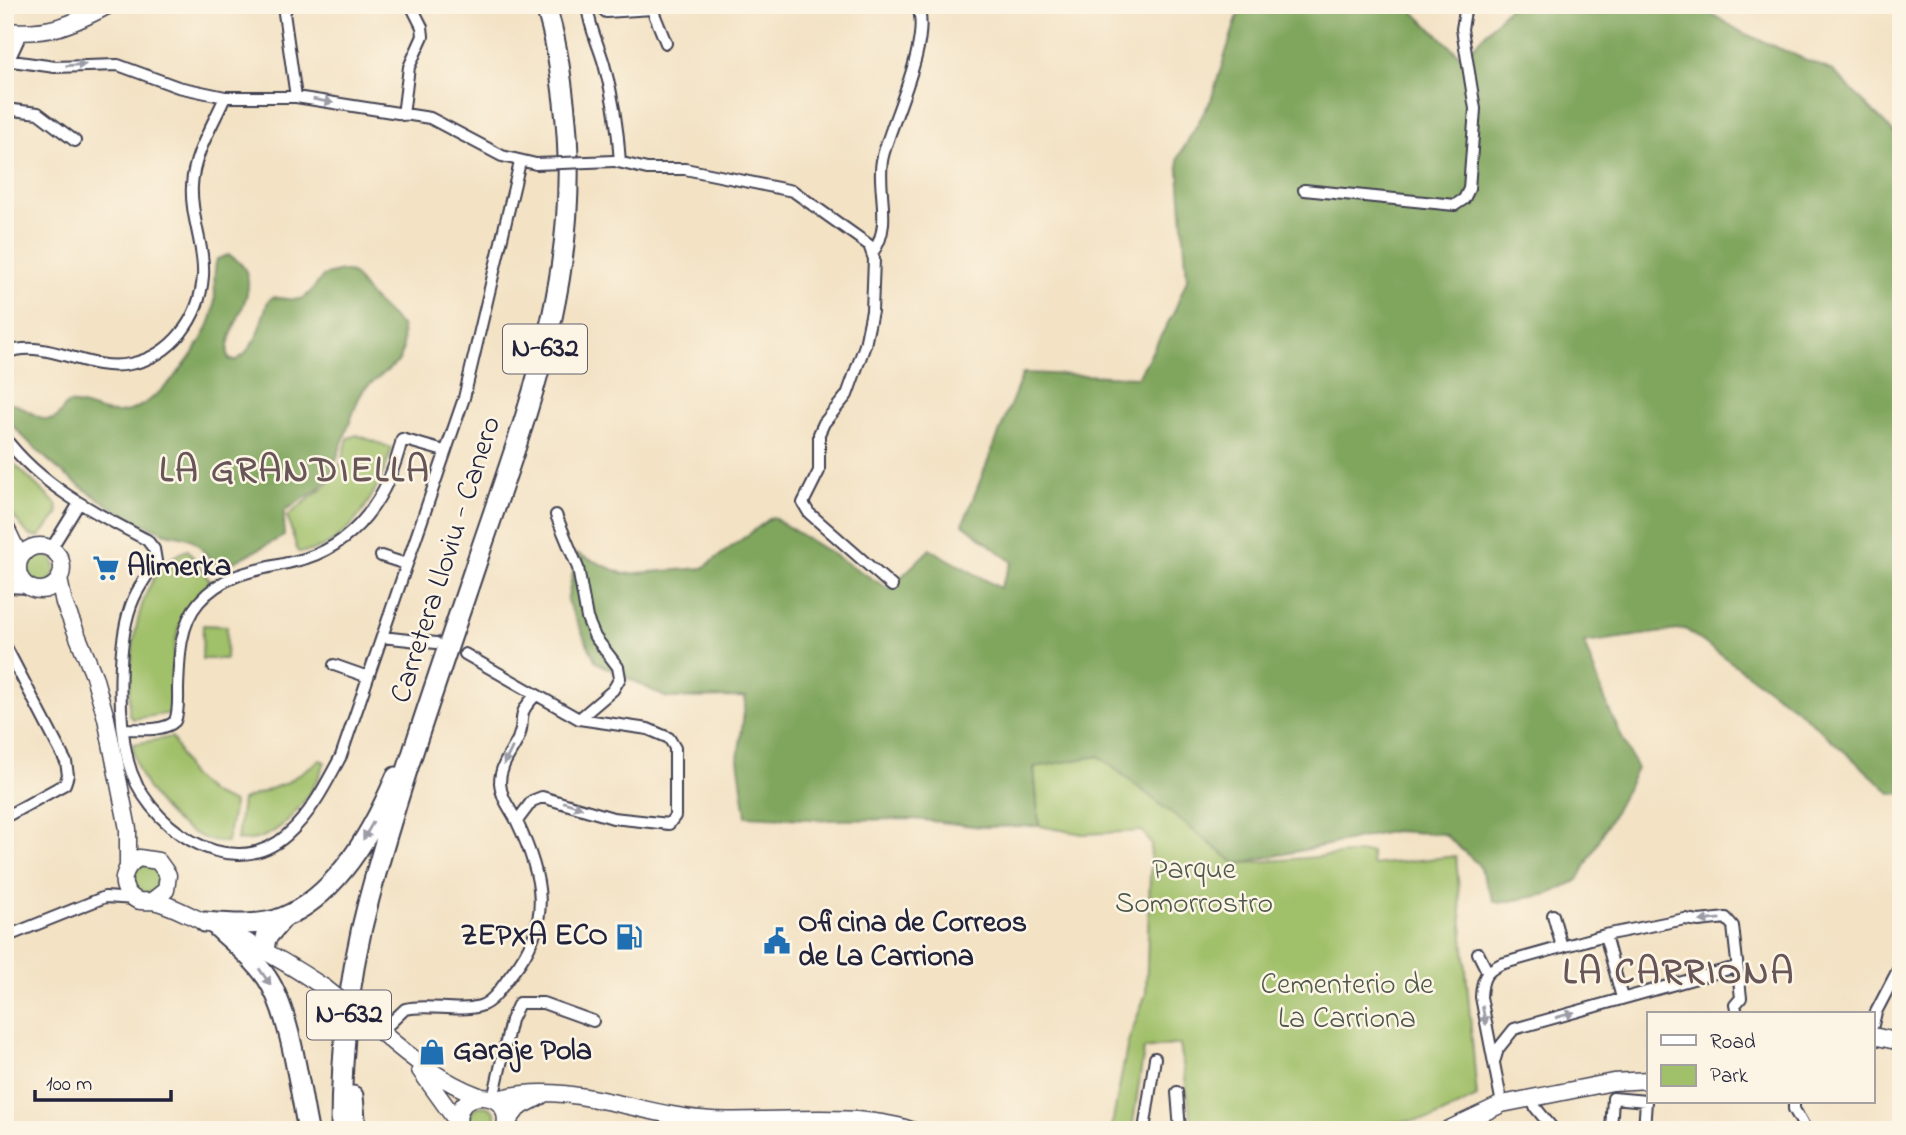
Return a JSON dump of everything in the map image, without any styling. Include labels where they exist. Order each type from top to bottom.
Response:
[{"type":"highway","name":"Carretera Lloviu - Canero","points":[[341,1130],[341,1074],[352,987],[368,901],[437,680],[526,417],[558,301],[566,235],[569,144],[560,72],[545,5]]},
{"type":"highway","points":[[264,950],[269,932],[283,918],[324,889],[352,856],[393,784],[437,680]]},
{"type":"highway","points":[[356,1130],[353,1044],[369,926],[368,901]]},
{"type":"highway","points":[[207,923],[236,924],[283,918]]},
{"type":"highway","points":[[207,923],[251,958],[274,990],[284,1021],[308,1130]]},
{"type":"main road","points":[[11,29],[69,26],[109,5]]},
{"type":"main road","points":[[5,525],[22,558],[19,576],[57,603],[69,617]]},
{"type":"main road","points":[[22,558],[51,549],[62,566],[60,590],[100,698],[128,829],[126,890],[135,899],[152,901],[264,950],[325,989],[410,1057],[455,1086],[489,1098],[504,1111],[505,1127]]},
{"type":"main road","points":[[34,589],[48,589],[59,579]]},
{"type":"main road","points":[[128,829],[166,869],[168,885],[183,907],[207,923]]},
{"type":"main road","points":[[126,871],[139,858],[153,858]]},
{"type":"main road","points":[[152,901],[163,895],[168,885]]},
{"type":"main road","points":[[1874,1036],[1901,1042]]},
{"type":"main road","points":[[410,1057],[459,1126]]},
{"type":"main road","points":[[1447,1130],[1502,1104],[1531,1097],[1613,1090],[1647,1081]]},
{"type":"main road","points":[[505,1127],[524,1104],[548,1094]]},
{"type":"main road","points":[[459,1126],[463,1105],[489,1098],[548,1094],[589,1098],[710,1120],[861,1122],[911,1130]]},
{"type":"street","points":[[288,5],[284,13],[296,97]]},
{"type":"street","points":[[403,115],[409,67],[423,36],[411,5]]},
{"type":"street","points":[[586,5],[588,23],[604,63],[618,124],[617,162]]},
{"type":"street","points":[[599,5],[606,12],[655,7],[666,43]]},
{"type":"street","points":[[892,586],[809,513],[803,503],[818,471],[819,434],[824,423],[847,395],[865,345],[872,311],[873,251],[879,244],[884,212],[882,158],[907,88],[923,18],[917,5]]},
{"type":"street","points":[[1304,190],[1455,205],[1464,199],[1469,189],[1475,109],[1462,29],[1466,5]]},
{"type":"street","points":[[11,29],[7,60],[55,67],[118,65],[178,88],[225,97],[296,97],[430,118],[520,162],[617,162],[647,169],[685,169],[793,191],[849,229],[873,251]]},
{"type":"street","points":[[5,353],[24,346],[101,364],[129,364],[160,354],[180,336],[196,306],[203,276],[191,187],[196,160],[225,97]]},
{"type":"street","points":[[5,109],[38,113],[75,141]]},
{"type":"street","points":[[5,439],[27,463],[78,505],[147,540],[154,550],[156,561],[134,598],[125,629],[122,667],[128,761],[138,789],[159,819],[178,834],[212,850],[229,853],[252,851],[287,835],[313,805],[341,756],[478,348],[520,162]]},
{"type":"street","points":[[124,729],[171,725],[175,721],[184,632],[197,605],[218,584],[239,573],[298,561],[323,552],[348,535],[372,510],[388,484],[402,439],[444,451]]},
{"type":"street","points":[[51,549],[78,505]]},
{"type":"street","points":[[556,514],[578,568],[587,618],[595,637],[618,667],[620,678],[613,690],[579,719]]},
{"type":"street","points":[[381,556],[406,564]]},
{"type":"street","points":[[22,558],[5,585],[34,589]]},
{"type":"street","points":[[382,637],[436,643]]},
{"type":"street","points":[[5,645],[66,762],[68,775],[65,783],[5,817]]},
{"type":"street","points":[[465,654],[579,719],[648,730],[669,738],[675,748],[675,816],[669,824],[613,818],[542,797],[532,801],[517,821]]},
{"type":"street","points":[[334,665],[368,677]]},
{"type":"street","points":[[381,1032],[405,1009],[480,1006],[499,990],[527,953],[540,924],[540,895],[517,821],[505,803],[500,784],[504,763],[518,739],[520,716],[535,696]]},
{"type":"street","points":[[105,897],[126,871]]},
{"type":"street","points":[[5,937],[105,897],[135,899]]},
{"type":"street","points":[[1553,915],[1562,947]]},
{"type":"street","points":[[1502,1104],[1480,997],[1482,980],[1487,971],[1605,935],[1685,919],[1699,921],[1726,918],[1733,926],[1741,998],[1735,1005],[1737,1012]]},
{"type":"street","points":[[1605,935],[1622,998]]},
{"type":"street","points":[[1478,953],[1487,971]]},
{"type":"street","points":[[1874,1021],[1901,964]]},
{"type":"street","points":[[1494,1062],[1498,1049],[1514,1029],[1736,967]]},
{"type":"street","points":[[489,1098],[510,1020],[519,1003],[543,1003],[593,1021]]},
{"type":"street","points":[[1144,1130],[1155,1058]]},
{"type":"street","points":[[1611,1130],[1613,1090],[1646,1101],[1643,1130]]},
{"type":"street","points":[[1177,1092],[1180,1130]]},
{"type":"street","points":[[1531,1097],[1535,1107],[1554,1130]]},
{"type":"street","points":[[1794,1104],[1806,1130]]},
{"type":"green space","points":[[1241,5],[1406,5],[1463,58],[1511,5],[1697,5],[1743,33],[1833,71],[1901,140],[1901,793],[1892,794],[1799,711],[1685,629],[1584,643],[1609,710],[1637,769],[1578,880],[1549,894],[1499,903],[1494,901],[1478,864],[1444,834],[1394,831],[1236,864],[1099,756],[1034,767],[1039,826],[982,827],[914,819],[829,820],[746,816],[738,759],[746,697],[667,698],[596,662],[567,601],[577,554],[624,574],[703,568],[772,517],[889,589],[930,549],[1000,588],[1012,562],[963,524],[1023,373],[1138,377],[1174,312],[1187,279],[1178,158],[1211,100]]},
{"type":"green space","points":[[228,255],[242,265],[248,277],[243,306],[231,334],[229,359],[235,361],[245,354],[256,338],[268,301],[273,297],[292,300],[303,298],[323,276],[341,271],[352,273],[371,297],[402,327],[403,351],[398,362],[364,389],[329,479],[316,491],[284,511],[284,536],[236,561],[219,565],[192,540],[165,533],[138,521],[76,483],[39,452],[5,417],[5,402],[18,405],[38,417],[51,419],[58,416],[67,404],[116,413],[138,407],[152,398],[179,372],[201,341],[213,313],[217,259]]},
{"type":"green space","points":[[357,435],[392,448],[370,499],[347,530],[332,542],[316,549],[298,552],[287,516],[327,485],[341,463],[348,438]]},
{"type":"green space","points":[[5,455],[57,505],[58,514],[39,537],[29,535],[5,506]]},
{"type":"green space","points":[[188,550],[210,581],[186,611],[177,635],[173,661],[172,713],[133,719],[129,715],[130,672],[138,621],[145,597],[155,576],[169,560]]},
{"type":"green space","points":[[39,553],[50,558],[55,569],[50,580],[39,585],[28,580],[23,569],[28,558]]},
{"type":"green space","points":[[203,625],[227,626],[226,659],[202,659]]},
{"type":"green space","points":[[172,737],[190,775],[212,794],[234,803],[227,842],[194,834],[178,823],[151,794],[142,777],[135,760],[133,744]]},
{"type":"green space","name":"Cementerio de La Carriona","points":[[1099,756],[1236,864],[1371,852],[1372,865],[1456,856],[1477,1097],[1432,1119],[1308,1130],[1193,1130],[1180,1044],[1144,1049],[1132,1130],[1111,1130],[1128,1042],[1146,993],[1151,845],[1143,831],[1083,834],[1039,826],[1034,767]]},
{"type":"green space","points":[[320,760],[325,762],[312,789],[292,816],[267,835],[252,840],[237,840],[242,800],[286,783]]},
{"type":"green space","points":[[146,864],[152,865],[160,873],[160,885],[152,893],[146,894],[140,893],[132,885],[131,879],[132,873],[140,865]]},
{"type":"green space","points":[[483,1106],[493,1109],[496,1119],[493,1129],[483,1132],[473,1129],[470,1119],[473,1109]]},
{"type":"place","name":"Alimerka","points":[[106,568]]},
{"type":"place","name":"ZEPXA ECO","points":[[629,937]]},
{"type":"place","name":"Oficina de Correos de La Carriona","points":[[777,941]]},
{"type":"place","name":"Garaje Pola","points":[[432,1052]]},
{"type":"district","name":"LA GRANDIELLA","points":[[295,472]]},
{"type":"district","name":"LA CARRIONA","points":[[1679,974]]},
{"type":"park label","name":"Parque Somorrostro","points":[[1194,888]]}]
